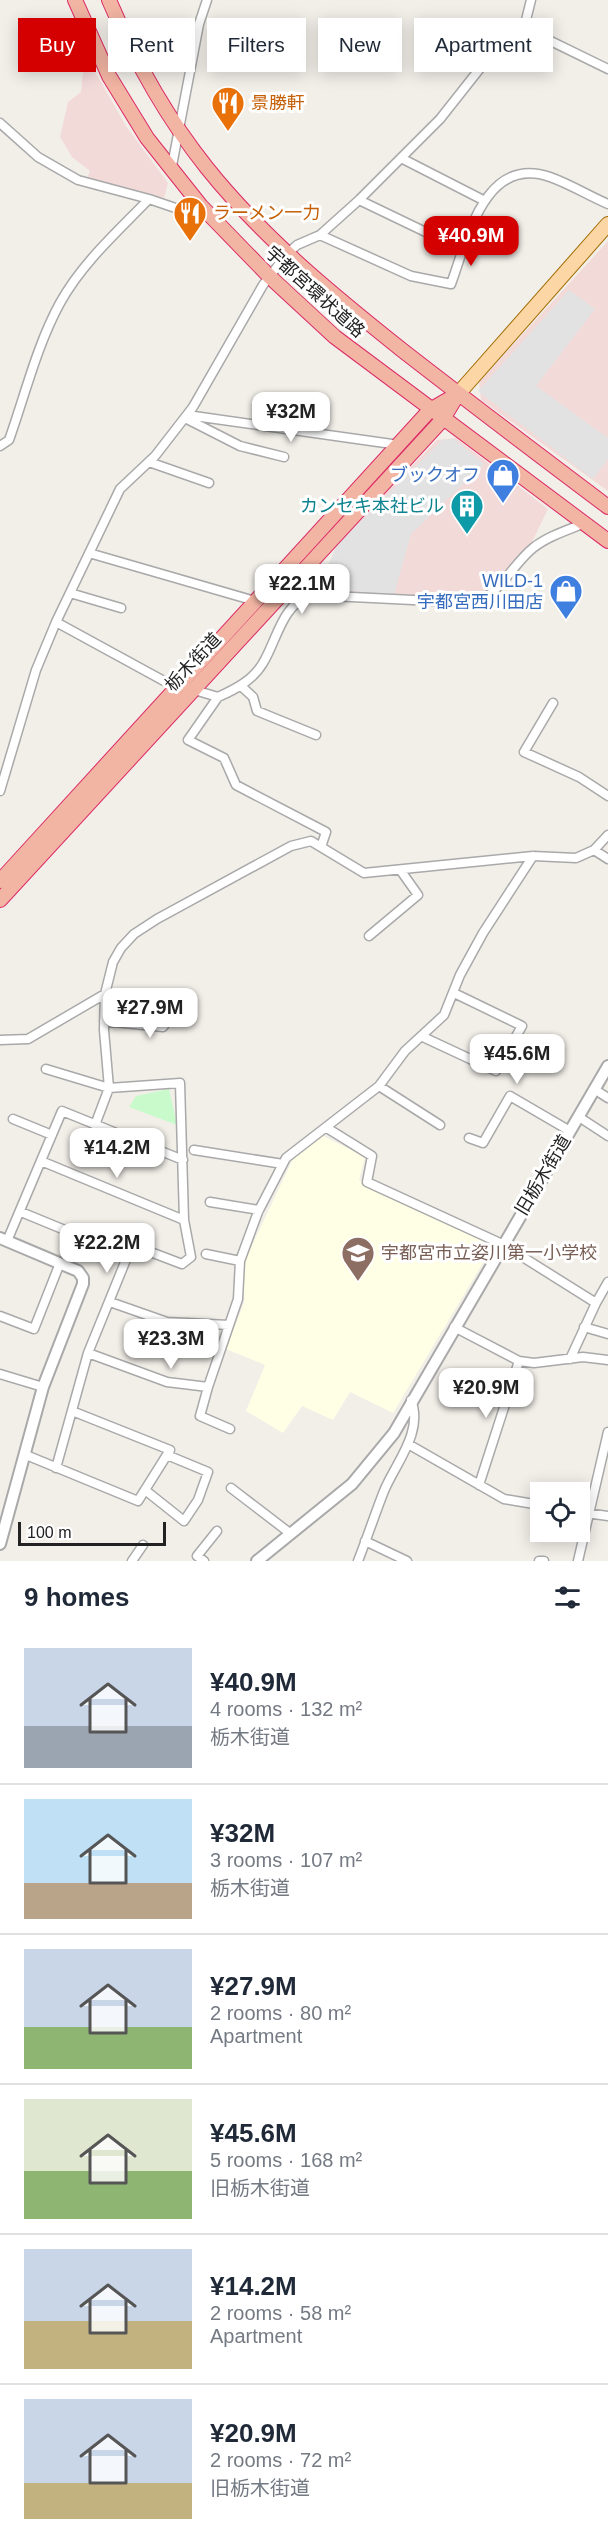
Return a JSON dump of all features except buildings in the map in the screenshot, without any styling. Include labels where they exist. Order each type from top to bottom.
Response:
[{"type":"highway","name":"宇都宮環状道路","points":[[75,0],[125,105],[171,172],[269,276],[335,337],[608,541]]},
{"type":"highway","name":"宇都宮環状道路","points":[[109,0],[139,63],[179,129],[207,167],[246,213],[287,254],[361,317],[458,394],[608,507]]},
{"type":"highway","name":"栃木街道","points":[[0,900],[184,688],[255,601],[430,410],[458,394]]},
{"type":"highway","name":"栃木街道","points":[[0,881],[443,419],[458,394]]},
{"type":"main road","name":"栃木街道","points":[[458,394],[608,224]]},
{"type":"street","points":[[171,172],[199,24],[207,0]]},
{"type":"street","points":[[526,18],[531,0]]},
{"type":"street","points":[[553,42],[608,69]]},
{"type":"street","points":[[0,791],[36,670],[56,622],[120,489],[149,462],[186,417],[269,276],[287,254],[297,245],[320,235],[359,200],[440,118],[477,72]]},
{"type":"street","points":[[0,123],[38,157],[78,180],[149,199],[190,213],[201,206]]},
{"type":"street","points":[[401,158],[485,201]]},
{"type":"street","points":[[320,235],[411,276],[451,284],[461,249],[479,208],[500,183],[519,174],[548,176],[608,204]]},
{"type":"street","points":[[0,446],[9,440],[42,345],[60,302],[94,256],[149,199]]},
{"type":"street","points":[[359,200],[461,249]]},
{"type":"street","points":[[186,417],[399,445]]},
{"type":"street","points":[[186,417],[240,446],[284,457]]},
{"type":"street","points":[[149,462],[209,483]]},
{"type":"street","points":[[321,847],[326,832],[236,785],[224,758],[188,740],[218,697],[242,686],[264,663],[284,618],[295,603],[304,597],[311,595],[474,603],[488,596],[532,548],[585,523]]},
{"type":"street","points":[[89,553],[255,601]]},
{"type":"street","points":[[70,593],[121,608]]},
{"type":"street","points":[[56,622],[184,688],[218,697]]},
{"type":"street","points":[[242,686],[253,697],[257,711],[316,735]]},
{"type":"street","points":[[554,702],[524,752],[579,777],[608,796]]},
{"type":"street","points":[[95,1125],[109,1088],[104,1021],[105,994],[113,962],[120,948],[134,934],[291,846],[311,841],[364,873],[533,856],[576,858],[594,850],[608,835]]},
{"type":"street","points":[[594,850],[608,859]]},
{"type":"street","points":[[230,1429],[200,1416],[238,1299],[240,1261],[259,1210],[286,1158],[379,1086],[405,1051],[444,1014],[460,975],[483,933],[533,856]]},
{"type":"street","points":[[369,936],[418,896],[400,871]]},
{"type":"street","points":[[423,1036],[496,1071],[522,1026],[454,993]]},
{"type":"street","points":[[0,1040],[28,1040],[105,994]]},
{"type":"street","points":[[104,1021],[163,1027],[177,1008]]},
{"type":"street","name":"旧栃木街道","points":[[257,1561],[352,1484],[394,1432],[608,1066]]},
{"type":"street","points":[[46,1069],[109,1088],[180,1083],[184,1220],[191,1257],[182,1264],[132,1245],[88,1353],[56,1468]]},
{"type":"street","points":[[379,1086],[440,1125]]},
{"type":"street","points":[[594,1089],[608,1098]]},
{"type":"street","points":[[469,1138],[483,1143],[510,1096],[570,1131]]},
{"type":"street","points":[[0,1545],[5,1511],[26,1455],[44,1387],[83,1284],[83,1278],[78,1271],[3,1239],[21,1212],[62,1111],[183,1160]]},
{"type":"street","points":[[579,1117],[608,1136]]},
{"type":"street","points":[[13,1119],[52,1135]]},
{"type":"street","points":[[327,1128],[372,1156],[367,1182],[502,1244],[596,1303]]},
{"type":"street","points":[[194,1150],[283,1164]]},
{"type":"street","points":[[41,1161],[184,1220]]},
{"type":"street","points":[[210,1202],[259,1210]]},
{"type":"street","points":[[21,1212],[128,1256]]},
{"type":"street","points":[[206,1254],[240,1261]]},
{"type":"street","points":[[0,1316],[34,1329],[60,1263]]},
{"type":"street","points":[[570,1359],[608,1282]]},
{"type":"street","points":[[110,1302],[167,1322],[229,1325]]},
{"type":"street","points":[[454,1327],[519,1361],[534,1363],[570,1359],[608,1360]]},
{"type":"street","points":[[584,1327],[608,1334]]},
{"type":"street","points":[[88,1353],[167,1382],[208,1387]]},
{"type":"street","points":[[479,1485],[519,1361]]},
{"type":"street","points":[[0,1374],[44,1387]]},
{"type":"street","points":[[358,1561],[385,1489],[408,1444],[414,1422],[411,1400]]},
{"type":"street","points":[[26,1455],[138,1501],[170,1450],[72,1411]]},
{"type":"street","points":[[590,1510],[604,1465],[608,1432]]},
{"type":"street","points":[[408,1444],[504,1499],[530,1503]]},
{"type":"street","points":[[145,1490],[184,1521],[198,1500],[207,1472],[167,1455]]},
{"type":"street","points":[[231,1488],[291,1534]]},
{"type":"street","points":[[590,1513],[608,1516]]},
{"type":"street","points":[[204,1561],[197,1556],[217,1531]]},
{"type":"street","points":[[365,1541],[407,1561]]},
{"type":"street","points":[[578,1561],[582,1542]]},
{"type":"street","points":[[132,1561],[143,1545]]},
{"type":"street","points":[[539,1561],[544,1561]]},
{"type":"shaded area","points":[[83,72],[95,72],[126,126],[168,183],[164,198],[87,179],[90,171],[72,157],[60,137],[68,102],[81,92]]},
{"type":"shaded area","points":[[608,241],[608,491],[481,400],[479,382]]},
{"type":"shaded area","points":[[569,290],[595,309],[536,386],[608,438],[608,459],[593,479],[478,391]]},
{"type":"shaded area","points":[[456,438],[548,509],[530,546],[484,596],[474,600],[320,592],[337,543],[437,440]]},
{"type":"shaded area","points":[[454,439],[484,464],[411,534],[394,595],[318,588],[337,545],[442,440]]},
{"type":"shaded area","name":"宇都宮市立姿川第一小学校","points":[[321,1135],[365,1157],[359,1180],[493,1246],[393,1413],[350,1392],[333,1420],[302,1406],[283,1433],[246,1411],[265,1365],[226,1349],[244,1303],[244,1262],[293,1159]]},
{"type":"green space","points":[[169,1089],[177,1125],[129,1107],[136,1096]]},
{"type":"place","name":"景勝軒","points":[[228,132]]},
{"type":"place","name":"ラーメン一力","points":[[190,242]]},
{"type":"place","name":"ブックオフ","points":[[503,504]]},
{"type":"place","name":"カンセキ本社ビル","points":[[467,535]]},
{"type":"place","name":"WILD-1 宇都宮西川田店","points":[[566,620]]},
{"type":"place","name":"宇都宮市立姿川第一小学校","points":[[358,1282]]}]
